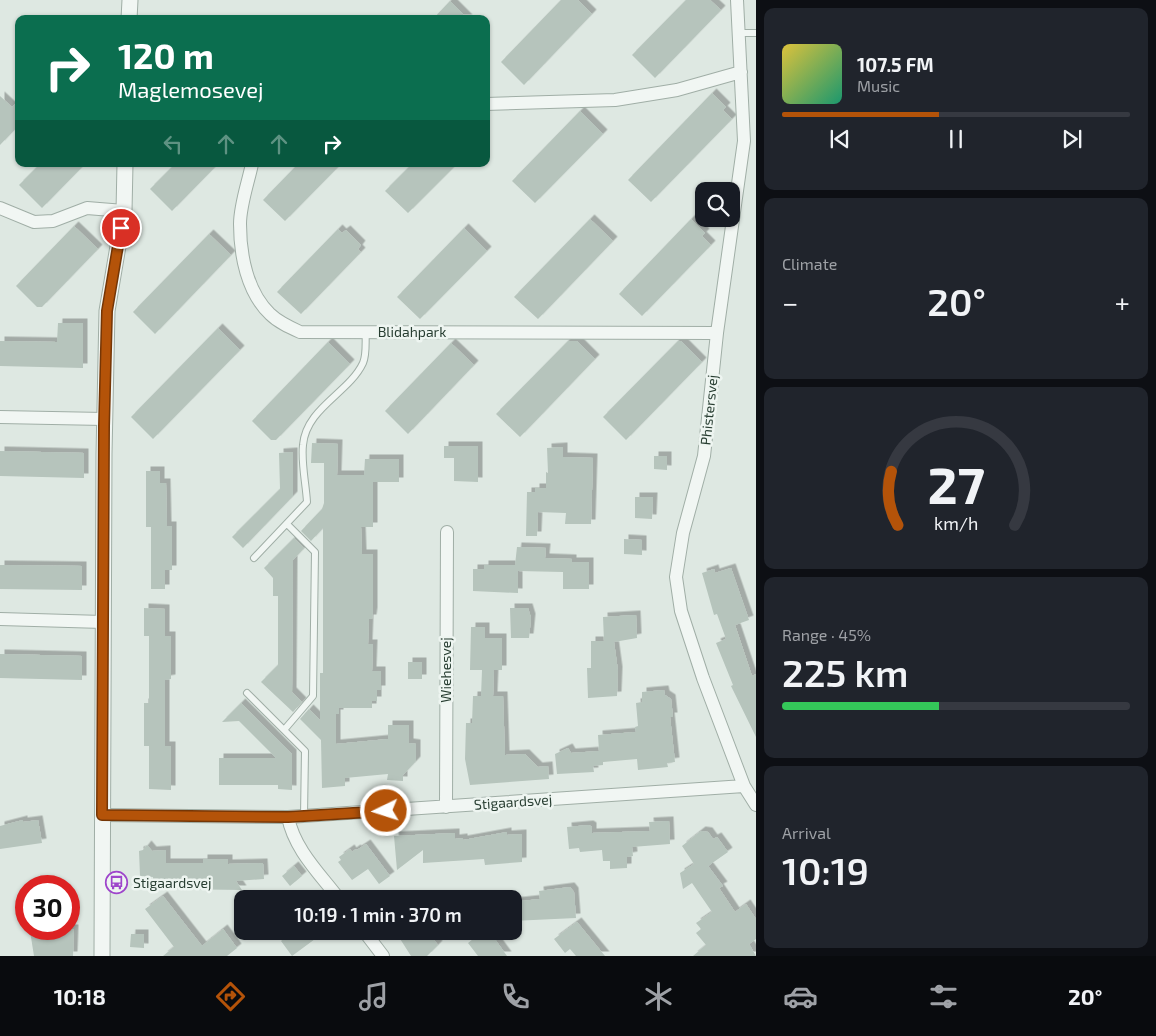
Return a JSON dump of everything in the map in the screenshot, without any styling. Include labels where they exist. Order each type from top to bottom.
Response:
[{"type":"street","points":[[130,0],[130,15]]},
{"type":"street","name":"Phistersvej","points":[[737,0],[744,141],[717,333],[704,456],[683,533],[676,577],[682,611],[703,678],[744,786],[756,804]]},
{"type":"street","points":[[490,104],[615,100],[677,90],[741,72]]},
{"type":"street","points":[[102,956],[104,419],[107,311],[124,212],[125,167]]},
{"type":"street","name":"Blidahpark","points":[[251,167],[240,223],[243,259],[249,282],[258,299],[270,314],[300,332],[717,333]]},
{"type":"street","points":[[0,208],[34,222],[53,221],[87,208],[124,212]]},
{"type":"street","points":[[0,416],[104,419]]},
{"type":"street","name":"Wiehesvej","points":[[446,807],[447,532]]},
{"type":"street","points":[[0,619],[103,622]]},
{"type":"street","name":"Stigaardsvej","points":[[102,815],[288,817],[744,786]]},
{"type":"street","points":[[288,817],[290,831],[301,850],[332,890]]},
{"type":"street","points":[[371,940],[383,956]]},
{"type":"lane","points":[[739,33],[756,33]]},
{"type":"lane","points":[[254,558],[307,502],[303,445],[306,433],[315,416],[356,374],[364,361],[366,332]]},
{"type":"lane","points":[[284,730],[314,696],[315,552],[287,524]]},
{"type":"lane","points":[[247,693],[305,751],[304,816]]},
{"type":"building","points":[[561,0],[578,0],[592,14],[524,85],[501,62]]},
{"type":"building","points":[[686,0],[710,0],[721,10],[655,78],[632,55]]},
{"type":"building","points":[[450,1],[464,15],[437,15]]},
{"type":"building","points":[[712,93],[726,107],[723,110],[732,119],[651,202],[628,180]]},
{"type":"building","points":[[0,96],[12,107],[15,104],[15,129],[0,145]]},
{"type":"building","points":[[580,111],[603,134],[535,203],[512,181]]},
{"type":"building","points":[[37,167],[82,167],[42,208],[19,185]]},
{"type":"building","points":[[172,167],[215,167],[172,211],[150,189]]},
{"type":"building","points":[[295,167],[338,167],[285,221],[263,200]]},
{"type":"building","points":[[409,167],[454,167],[408,213],[385,191]]},
{"type":"building","points":[[590,219],[613,241],[538,319],[514,297]]},
{"type":"building","points":[[691,219],[695,223],[695,227],[699,227],[705,233],[702,236],[711,245],[642,316],[619,294]]},
{"type":"building","points":[[74,226],[98,249],[42,307],[37,307],[16,286]]},
{"type":"building","points":[[464,228],[487,251],[420,319],[397,297]]},
{"type":"building","points":[[338,229],[342,233],[346,230],[361,245],[358,249],[361,252],[301,314],[277,292]]},
{"type":"building","points":[[209,234],[231,255],[155,334],[133,312]]},
{"type":"building","points":[[58,323],[83,323],[83,368],[0,366],[0,341],[57,342]]},
{"type":"building","points":[[218,328],[240,350],[153,439],[131,417]]},
{"type":"building","points":[[568,341],[577,341],[595,359],[520,437],[496,414]]},
{"type":"building","points":[[678,341],[681,341],[702,362],[626,440],[603,417]]},
{"type":"building","points":[[328,342],[350,364],[276,440],[271,440],[252,421]]},
{"type":"building","points":[[451,343],[474,365],[408,434],[385,411]]},
{"type":"building","points":[[312,443],[338,444],[337,475],[364,475],[365,459],[399,459],[399,482],[373,482],[373,527],[361,527],[362,554],[373,554],[373,612],[372,619],[369,619],[368,644],[373,644],[372,671],[381,671],[381,690],[377,690],[377,701],[372,701],[372,708],[339,708],[339,714],[336,714],[336,744],[388,739],[388,725],[409,725],[409,743],[416,744],[416,761],[403,775],[403,781],[387,780],[388,774],[345,778],[345,786],[322,788],[321,740],[300,719],[309,709],[320,720],[320,673],[323,673],[323,528],[311,541],[301,531],[322,509],[324,503],[324,463],[311,463]]},
{"type":"building","points":[[444,446],[478,446],[478,482],[454,481],[454,458],[444,458]]},
{"type":"building","points":[[563,447],[563,457],[593,458],[591,524],[565,524],[566,513],[538,512],[537,536],[526,536],[527,492],[535,492],[535,488],[546,488],[546,472],[548,473],[547,448]]},
{"type":"building","points":[[0,451],[84,453],[84,478],[0,476]]},
{"type":"building","points":[[293,452],[293,496],[243,548],[232,537],[280,489],[279,453]]},
{"type":"building","points":[[654,456],[667,456],[667,470],[654,469]]},
{"type":"building","points":[[146,471],[160,471],[160,483],[166,483],[167,526],[172,526],[172,570],[165,570],[165,589],[151,589],[151,527],[146,527]]},
{"type":"building","points":[[635,497],[653,497],[652,519],[635,518]]},
{"type":"building","points":[[294,538],[304,548],[293,560],[292,692],[302,702],[293,712],[261,682],[278,665],[278,596],[273,596],[273,578],[264,568]]},
{"type":"building","points":[[624,539],[642,540],[642,555],[624,554]]},
{"type":"building","points":[[517,547],[546,548],[545,558],[572,559],[572,562],[589,562],[589,589],[563,589],[563,572],[518,571],[518,593],[473,591],[473,569],[484,569],[484,565],[515,565]]},
{"type":"building","points":[[0,565],[82,566],[82,590],[0,589]]},
{"type":"building","points":[[731,568],[749,620],[735,625],[752,676],[756,674],[756,737],[731,686],[733,685],[716,643],[726,639],[717,614],[714,615],[702,573],[714,569],[715,573]]},
{"type":"building","points":[[144,608],[165,609],[165,636],[171,636],[171,679],[165,680],[165,746],[171,746],[171,790],[149,789],[149,746],[144,746],[144,703],[149,703],[149,636],[144,636]]},
{"type":"building","points":[[510,608],[528,608],[531,618],[529,638],[511,638]]},
{"type":"building","points":[[636,615],[637,638],[614,642],[618,671],[617,696],[588,698],[587,668],[591,668],[591,641],[604,641],[603,617]]},
{"type":"building","points":[[471,627],[485,627],[485,638],[502,638],[502,670],[494,670],[493,696],[503,696],[505,755],[525,754],[538,767],[548,766],[549,779],[470,785],[465,759],[466,723],[472,723],[473,696],[481,696],[482,670],[470,670]]},
{"type":"building","points":[[0,654],[82,656],[82,680],[0,678]]},
{"type":"building","points":[[408,662],[422,662],[422,679],[408,679]]},
{"type":"building","points":[[664,690],[665,695],[671,699],[673,717],[670,717],[675,762],[667,763],[668,767],[638,770],[637,759],[603,762],[603,765],[593,766],[594,772],[557,774],[555,754],[568,748],[571,753],[599,751],[598,735],[636,732],[635,727],[638,726],[636,703],[642,702],[642,692]]},
{"type":"building","points":[[241,703],[292,754],[292,790],[278,789],[278,785],[219,785],[219,758],[276,758],[239,721],[222,722]]},
{"type":"building","points":[[23,820],[23,822],[38,820],[42,843],[0,849],[0,826]]},
{"type":"building","points":[[669,821],[670,844],[632,847],[633,856],[627,857],[627,868],[610,869],[610,861],[603,861],[602,850],[580,852],[579,848],[569,849],[567,827],[589,825],[592,827],[592,833],[650,831],[649,822]]},
{"type":"building","points":[[701,831],[708,832],[713,839],[717,837],[728,852],[708,866],[723,886],[719,888],[735,912],[746,904],[756,919],[756,939],[749,944],[756,956],[693,956],[706,945],[696,933],[701,929],[696,923],[712,912],[692,883],[683,889],[680,873],[694,864],[682,846]]},
{"type":"building","points":[[507,832],[507,835],[522,834],[522,862],[485,865],[484,859],[423,863],[423,850],[397,870],[394,836],[455,833],[455,839],[463,838],[463,840]]},
{"type":"building","points":[[366,844],[390,876],[379,884],[368,869],[352,880],[338,862],[341,860],[339,857],[350,849],[352,852]]},
{"type":"building","points":[[147,845],[152,851],[166,850],[166,863],[203,863],[203,859],[228,859],[228,864],[263,863],[264,879],[236,881],[242,890],[171,889],[184,879],[153,879],[153,877],[140,876],[139,851],[143,850]]},
{"type":"building","points":[[294,866],[302,876],[290,886],[282,876]]},
{"type":"building","points":[[570,887],[574,892],[576,918],[522,921],[522,901],[540,899],[539,891]]},
{"type":"building","points":[[163,896],[202,946],[223,929],[237,948],[227,956],[163,956],[174,947],[145,909]]},
{"type":"building","points":[[577,922],[605,956],[576,956],[570,949],[565,953],[554,939]]},
{"type":"building","points":[[131,934],[144,934],[144,948],[130,947]]},
{"type":"building","points":[[31,940],[74,940],[73,956],[34,956]]},
{"type":"building","points":[[282,940],[314,940],[292,956]]},
{"type":"building","points":[[401,940],[434,940],[438,945],[427,956],[411,956]]},
{"type":"building","points":[[472,940],[495,940],[507,956],[478,956],[468,943]]},
{"type":"place","name":"Stigaardsvej","points":[[117,883]]},
{"type":"route","points":[[121,228],[107,311],[104,426],[102,815],[288,817],[386,811]]}]
